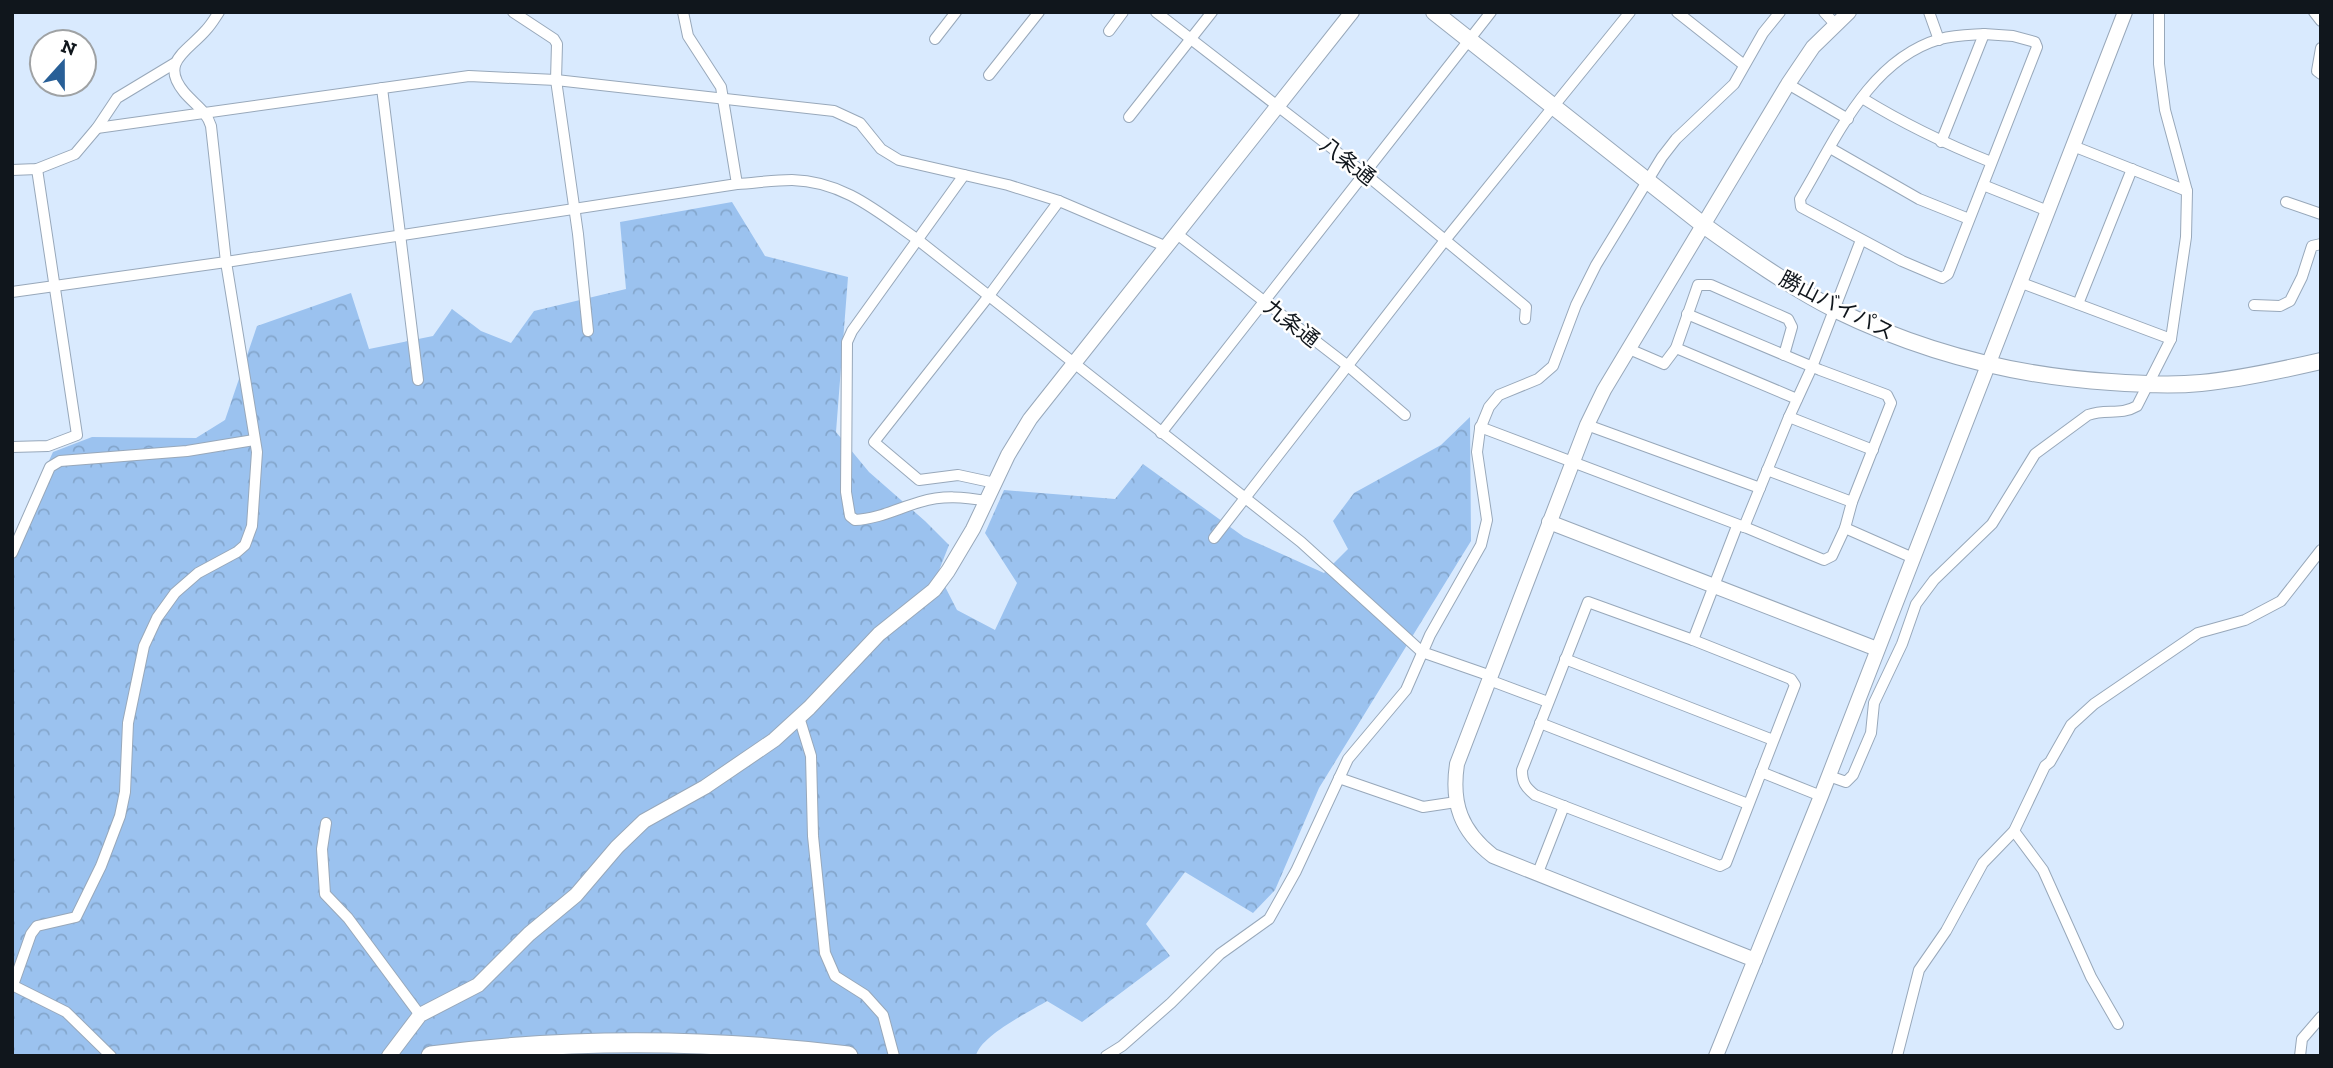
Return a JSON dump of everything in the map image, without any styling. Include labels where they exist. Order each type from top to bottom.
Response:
[{"type":"highway","points":[[431,1056],[519,1047],[646,1044],[767,1048],[848,1056]]},
{"type":"main road","name":"勝山バイパス","points":[[1434,12],[1702,224],[1791,284],[1834,309],[1889,334],[1988,366],[2087,380],[2148,384],[2200,383],[2321,360]]},
{"type":"street","points":[[12,170],[37,169],[75,154],[97,128],[117,97],[175,63],[219,12]]},
{"type":"street","points":[[513,12],[554,39],[557,44],[556,80],[575,208],[588,331]]},
{"type":"street","points":[[683,12],[688,36],[721,87],[737,184]]},
{"type":"street","points":[[934,38],[956,12]]},
{"type":"street","points":[[989,75],[1039,12]]},
{"type":"street","points":[[1110,31],[1123,12]]},
{"type":"street","name":"八条通","points":[[1156,12],[1446,239],[1526,307],[1525,319]]},
{"type":"street","points":[[1129,117],[1212,12]]},
{"type":"street","points":[[389,1056],[420,1015],[478,985],[529,934],[576,895],[623,840],[644,821],[705,787],[774,740],[799,718],[879,634],[934,590],[961,550],[1008,455],[1030,419],[1352,12]]},
{"type":"street","points":[[1160,433],[1491,12]]},
{"type":"street","points":[[1214,538],[1446,239],[1630,12]]},
{"type":"street","points":[[1677,12],[1744,65]]},
{"type":"street","points":[[1106,1056],[1122,1046],[1171,1003],[1220,954],[1269,919],[1296,871],[1349,759],[1406,690],[1422,652],[1481,545],[1487,520],[1477,452],[1480,427],[1489,407],[1499,395],[1538,379],[1553,366],[1576,304],[1596,265],[1662,157],[1676,139],[1734,84],[1763,33],[1780,12]]},
{"type":"street","points":[[1824,12],[1835,24]]},
{"type":"street","points":[[1755,960],[1493,856],[1474,841],[1464,825],[1456,802],[1454,782],[1457,764],[1549,522],[1587,425],[1604,390],[1788,84],[1813,47],[1849,12]]},
{"type":"street","points":[[1929,12],[1938,40]]},
{"type":"street","points":[[1716,1056],[1829,776],[2125,12]]},
{"type":"street","points":[[1829,776],[1846,782],[1853,775],[1871,733],[1874,704],[1902,644],[1916,604],[1934,580],[1992,524],[2035,454],[2088,415],[2098,411],[2126,412],[2137,406],[2171,339],[2186,237],[2188,191],[2165,110],[2159,64],[2159,12]]},
{"type":"street","points":[[2314,12],[2321,21]]},
{"type":"street","points":[[1941,142],[1984,34]]},
{"type":"street","points":[[1984,34],[2013,36],[2035,42],[2037,47],[1948,274],[1942,278],[1861,240],[1801,207],[1800,199],[1830,148],[1879,77],[1898,62],[1938,40],[1984,34]]},
{"type":"street","points":[[2321,48],[2318,71],[2321,74]]},
{"type":"street","points":[[111,1056],[66,1012],[13,985],[31,934],[37,926],[76,917],[101,866],[120,816],[125,792],[128,723],[144,646],[157,618],[175,593],[198,573],[245,545],[252,526],[256,490],[257,452],[226,262],[211,126],[207,114],[183,91],[173,73],[175,63]]},
{"type":"street","points":[[97,128],[469,76],[556,80],[834,111],[860,123],[881,149],[899,160],[1008,185],[1059,201],[1167,247]]},
{"type":"street","points":[[1788,84],[1848,119]]},
{"type":"street","points":[[383,88],[418,380]]},
{"type":"street","points":[[1862,98],[1941,142],[1991,162]]},
{"type":"street","points":[[2073,146],[2188,191]]},
{"type":"street","points":[[1830,148],[1919,199],[1969,219]]},
{"type":"street","points":[[12,447],[48,446],[77,435],[37,169]]},
{"type":"street","points":[[2078,304],[2132,169]]},
{"type":"street","points":[[964,175],[852,331],[847,342],[846,492],[850,516],[855,520],[942,497],[987,501]]},
{"type":"street","points":[[12,292],[737,184],[792,180],[821,184],[843,190],[867,203],[918,240],[1301,542],[1422,652],[1548,702]]},
{"type":"street","points":[[1983,185],[2048,211]]},
{"type":"street","points":[[995,483],[958,475],[919,480],[874,442],[988,297],[1059,201]]},
{"type":"street","points":[[2286,202],[2321,214]]},
{"type":"street","name":"九条通","points":[[1177,234],[1348,366],[1405,415]]},
{"type":"street","points":[[1693,640],[1714,586],[1812,367],[1861,240]]},
{"type":"street","points":[[2254,305],[2280,306],[2290,301],[2302,277],[2312,246],[2321,244]]},
{"type":"street","points":[[2019,282],[2171,339]]},
{"type":"street","points":[[1629,349],[1664,364],[1676,348],[1698,285],[1711,285],[1788,319],[1792,327],[1784,355]]},
{"type":"street","points":[[1480,427],[1824,560],[1832,556],[1891,403],[1887,395],[1812,367],[1687,314]]},
{"type":"street","points":[[1676,348],[1797,399]]},
{"type":"street","points":[[1789,417],[1873,450]]},
{"type":"street","points":[[1587,425],[1760,488]]},
{"type":"street","points":[[12,553],[50,467],[60,461],[187,451],[254,440]]},
{"type":"street","points":[[1767,470],[1852,502]]},
{"type":"street","points":[[1549,522],[1877,649]]},
{"type":"street","points":[[1845,528],[1913,558]]},
{"type":"street","points":[[1897,1056],[1919,970],[1946,931],[1983,863],[2014,831],[2045,766],[2071,725],[2094,704],[2198,633],[2245,620],[2281,601],[2321,550]]},
{"type":"street","points":[[1588,602],[1791,679],[1795,685],[1726,863],[1720,866],[1535,795],[1527,789],[1522,780],[1522,770],[1565,659],[1588,602]]},
{"type":"street","points":[[1565,659],[1773,740]]},
{"type":"street","points":[[799,718],[811,756],[813,836],[825,953],[835,976],[865,995],[883,1015],[894,1056]]},
{"type":"street","points":[[1541,723],[1748,804]]},
{"type":"street","points":[[1761,772],[1821,796]]},
{"type":"street","points":[[1339,778],[1423,807],[1456,802]]},
{"type":"street","points":[[1537,875],[1563,806]]},
{"type":"street","points":[[326,823],[322,849],[325,894],[348,918],[420,1015]]},
{"type":"street","points":[[2014,831],[2043,870],[2091,977],[2118,1024]]},
{"type":"street","points":[[2300,1056],[2302,1039],[2321,1017]]},
{"type":"green space","points":[[732,202],[765,256],[848,277],[836,432],[869,472],[949,545],[938,573],[957,610],[995,630],[1017,583],[985,533],[1004,490],[1115,499],[1143,464],[1244,537],[1324,573],[1348,549],[1333,521],[1354,493],[1441,445],[1470,417],[1471,541],[1319,788],[1275,890],[1253,913],[1185,872],[1146,924],[1170,956],[1082,1022],[1047,1001],[995,1033],[979,1048],[976,1056],[12,1056],[12,541],[53,452],[92,437],[196,438],[225,420],[257,326],[351,293],[369,349],[433,336],[452,309],[481,331],[511,343],[534,311],[626,289],[620,222]]}]
